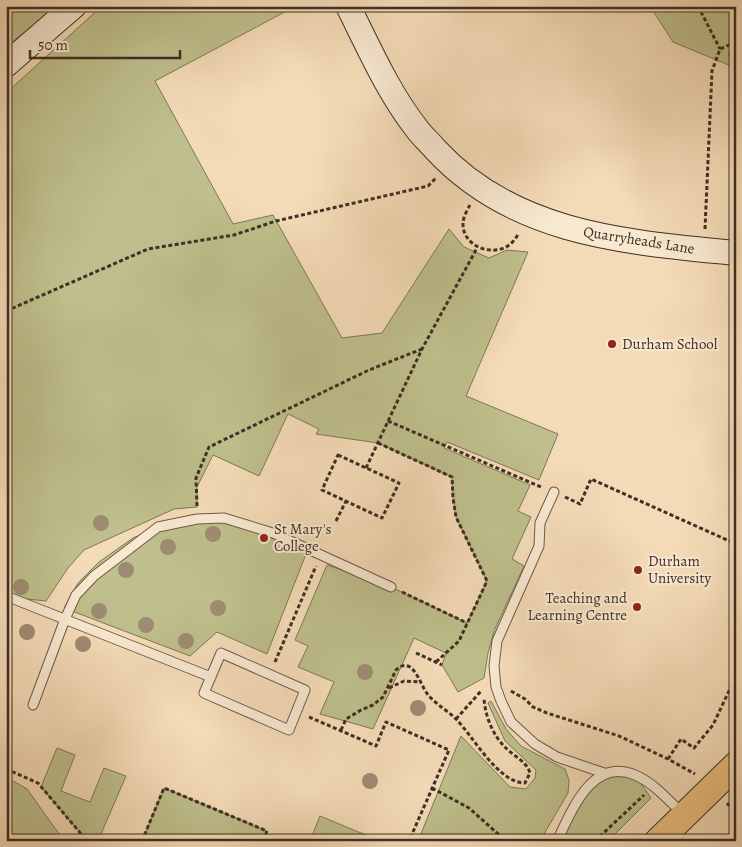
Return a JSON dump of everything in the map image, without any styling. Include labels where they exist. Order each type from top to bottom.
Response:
[{"type":"main road","points":[[658,841],[736,765]]},
{"type":"street","points":[[6,65],[74,6]]},
{"type":"street","name":"Quarryheads Lane","points":[[348,6],[382,74],[417,130],[450,166],[478,188],[530,215],[589,234],[648,244],[736,253]]},
{"type":"lane","points":[[554,492],[540,523],[539,546],[497,640],[494,666],[496,687],[511,722],[534,744],[558,758],[604,773]]},
{"type":"lane","points":[[33,704],[76,595],[94,576],[158,527],[197,519],[224,518],[273,532],[391,587]]},
{"type":"lane","points":[[7,598],[212,677]]},
{"type":"lane","points":[[221,653],[305,690],[289,730],[204,693],[212,677],[221,653]]},
{"type":"lane","points":[[557,841],[575,804],[596,778],[604,773],[617,771],[635,775],[653,786],[685,816]]},
{"type":"path","points":[[698,6],[720,49]]},
{"type":"path","points":[[704,250],[712,71],[720,49],[736,42]]},
{"type":"path","points":[[6,311],[148,249],[234,235],[276,221],[428,186],[450,166]]},
{"type":"path","points":[[478,188],[463,223],[466,237],[477,248],[496,251],[508,247],[530,215]]},
{"type":"path","points":[[366,468],[422,348],[477,248]]},
{"type":"path","points":[[197,519],[196,478],[209,447],[369,370],[422,348]]},
{"type":"path","points":[[378,443],[452,477],[456,517],[487,581],[459,641],[436,662]]},
{"type":"path","points":[[338,455],[398,483],[382,518],[346,501],[322,490],[338,455]]},
{"type":"path","points":[[336,521],[346,501]]},
{"type":"path","points":[[736,548],[732,556],[736,557]]},
{"type":"path","points":[[269,674],[321,554]]},
{"type":"path","points":[[391,587],[467,623]]},
{"type":"path","points":[[416,653],[442,665]]},
{"type":"path","points":[[715,786],[668,759],[681,739],[694,748],[713,725],[736,676]]},
{"type":"path","points":[[388,688],[404,681],[420,682]]},
{"type":"path","points":[[456,719],[483,689]]},
{"type":"path","points":[[297,712],[376,746],[386,722],[449,750],[409,841]]},
{"type":"path","points":[[6,769],[38,783],[87,841]]},
{"type":"path","points":[[595,841],[653,786]]},
{"type":"path","points":[[142,841],[164,788],[267,831],[263,841]]},
{"type":"path","points":[[432,788],[469,808],[506,841]]},
{"type":"green space","points":[[6,6],[57,6],[6,47]]},
{"type":"green space","points":[[102,6],[296,6],[155,81],[233,224],[273,215],[342,338],[382,333],[449,229],[464,247],[489,258],[507,250],[528,252],[466,396],[558,434],[539,480],[447,442],[444,448],[530,485],[518,511],[531,517],[512,559],[524,566],[494,631],[484,678],[458,692],[442,665],[446,653],[414,638],[373,729],[320,714],[334,682],[298,667],[308,646],[295,640],[327,565],[391,587],[467,623],[487,581],[456,517],[452,477],[378,443],[316,434],[319,429],[288,414],[259,476],[213,455],[197,487],[197,507],[174,509],[84,550],[68,568],[46,601],[8,597],[6,600],[6,93]]},
{"type":"green space","points":[[650,6],[736,6],[736,74],[731,66],[673,42]]},
{"type":"green space","points":[[224,518],[273,533],[306,554],[267,654],[217,632],[190,656],[64,608],[78,583],[99,562],[133,538],[158,527]]},
{"type":"green space","points":[[491,701],[506,729],[521,746],[565,769],[569,780],[568,793],[540,841],[418,841],[461,736],[510,787],[526,789],[535,778],[536,770],[505,741],[488,703]]},
{"type":"green space","points":[[57,748],[75,755],[61,791],[90,802],[104,768],[126,776],[98,841],[87,841],[41,787]]},
{"type":"green space","points":[[604,773],[635,775],[651,798],[608,841],[557,841],[575,804]]},
{"type":"green space","points":[[6,777],[27,789],[64,841],[6,841]]},
{"type":"green space","points":[[164,788],[267,831],[263,841],[142,841]]},
{"type":"green space","points":[[320,816],[373,838],[372,841],[310,841]]},
{"type":"waterway","points":[[731,55],[736,52]]},
{"type":"place","name":"Durham School","points":[[612,344]]},
{"type":"place","name":"St Mary's College","points":[[264,538]]},
{"type":"place","name":"Durham University","points":[[638,570]]},
{"type":"place","name":"Teaching and Learning Centre","points":[[637,607]]}]
